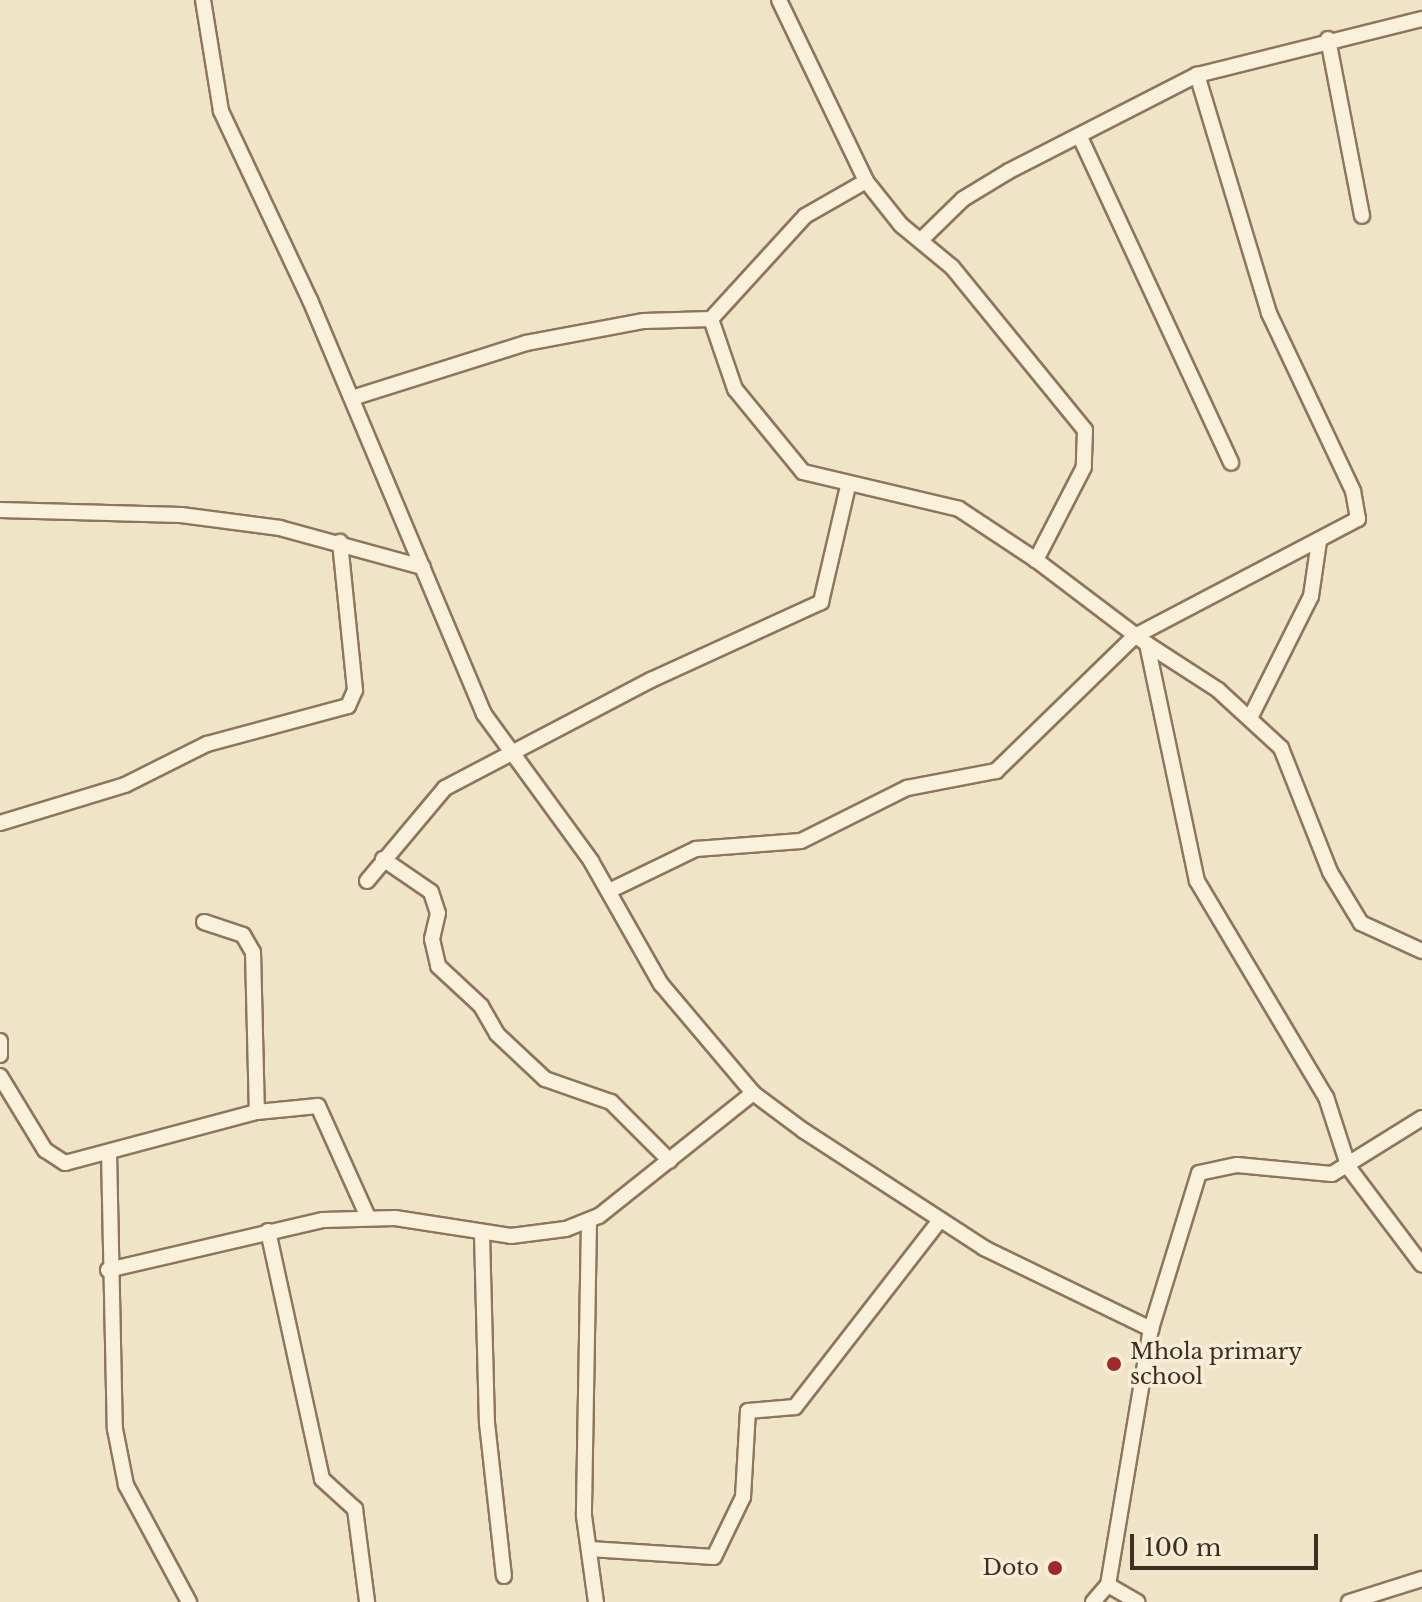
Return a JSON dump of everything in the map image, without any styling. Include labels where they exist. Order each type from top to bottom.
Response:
[{"type":"street","points":[[203,0],[221,111],[352,398],[484,714],[609,891],[661,984],[753,1093],[940,1220],[1041,1279],[1151,1329]]},
{"type":"street","points":[[779,0],[866,181],[901,225],[922,239],[1085,430],[1084,467],[1036,560]]},
{"type":"street","points":[[922,239],[963,199],[1197,75],[1328,39],[1422,19]]},
{"type":"street","points":[[1328,39],[1362,216]]},
{"type":"street","points":[[609,891],[696,849],[801,841],[907,788],[996,771],[1141,640],[1354,524],[1358,505],[1269,313],[1197,75]]},
{"type":"street","points":[[1080,137],[1231,463]]},
{"type":"street","points":[[352,398],[526,343],[644,321],[711,319],[805,216],[866,181]]},
{"type":"street","points":[[711,319],[735,389],[767,434],[803,472],[848,486],[959,509],[1036,560],[1141,640],[1251,716],[1291,763],[1330,872],[1361,923],[1422,951]]},
{"type":"street","points":[[367,881],[440,792],[651,680],[821,602],[848,486]]},
{"type":"street","points":[[0,510],[181,515],[340,542],[423,567]]},
{"type":"street","points":[[1251,716],[1311,596],[1319,541]]},
{"type":"street","points":[[0,823],[125,785],[207,744],[348,706],[355,690],[340,542]]},
{"type":"street","points":[[1141,640],[1197,881],[1326,1097],[1349,1168],[1422,1265]]},
{"type":"street","points":[[383,859],[431,892],[438,966],[481,1006],[497,1034],[545,1079],[611,1102],[670,1161]]},
{"type":"street","points":[[204,922],[243,935],[253,952],[257,1112]]},
{"type":"street","points":[[0,1041],[0,1055]]},
{"type":"street","points":[[0,1076],[55,1161],[109,1152],[257,1112],[318,1106],[368,1217]]},
{"type":"street","points":[[108,1270],[268,1231],[368,1217],[482,1234],[589,1222],[753,1093]]},
{"type":"street","points":[[1093,1602],[1108,1585],[1151,1329],[1186,1200],[1204,1169],[1237,1165],[1322,1175],[1349,1168],[1422,1118]]},
{"type":"street","points":[[109,1152],[109,1391],[126,1485],[189,1602]]},
{"type":"street","points":[[590,1549],[714,1557],[743,1497],[748,1411],[795,1407],[940,1220]]},
{"type":"street","points":[[589,1222],[584,1488],[596,1602]]},
{"type":"street","points":[[268,1231],[322,1479],[352,1501],[357,1516],[367,1602]]},
{"type":"street","points":[[482,1234],[487,1423],[504,1576]]},
{"type":"street","points":[[1349,1602],[1381,1599],[1422,1579]]},
{"type":"street","points":[[1108,1585],[1137,1602]]},
{"type":"place","name":"Mhola primary school","points":[[1114,1364]]},
{"type":"place","name":"Doto","points":[[1055,1568]]}]
